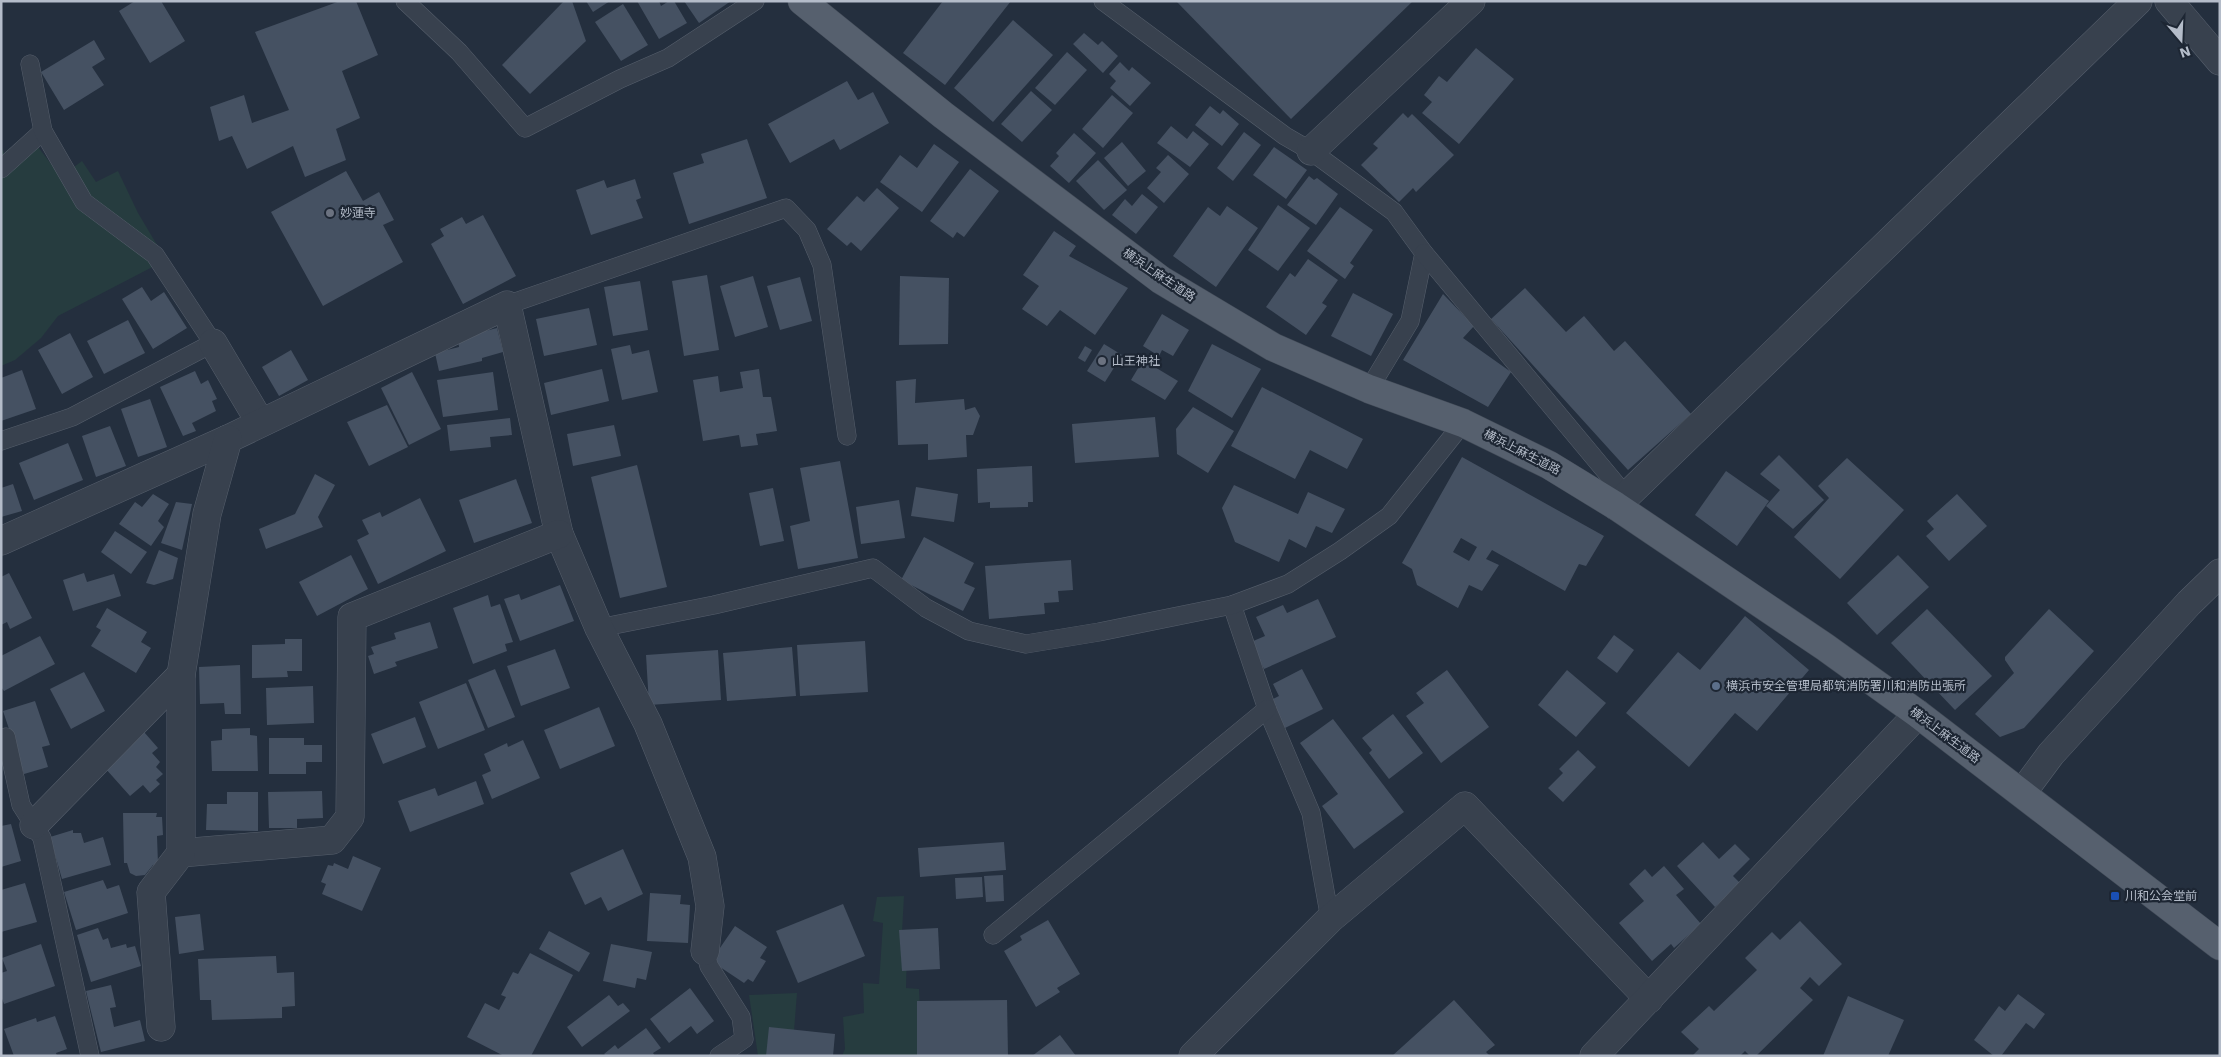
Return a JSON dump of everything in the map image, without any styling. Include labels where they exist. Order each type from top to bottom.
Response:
[{"type":"main road","name":"横浜上麻生道路","points":[[802,1],[943,115],[1161,280],[1273,347],[1369,389],[1463,423],[1621,501],[1918,714],[2220,946]]},
{"type":"street","points":[[1311,151],[1471,1]]},
{"type":"street","points":[[1621,501],[2138,1]]},
{"type":"street","points":[[2169,1],[2220,61]]},
{"type":"street","points":[[1,541],[228,439],[507,305],[559,534],[599,628],[648,724],[702,857],[710,906],[705,952]]},
{"type":"street","points":[[213,343],[260,422]]},
{"type":"street","points":[[161,1027],[152,892],[181,854],[181,675],[207,514],[228,439]]},
{"type":"street","points":[[181,854],[332,840],[350,817],[352,617],[559,534]]},
{"type":"street","points":[[2022,793],[2051,754],[2183,610],[2220,573]]},
{"type":"street","points":[[34,825],[181,675]]},
{"type":"street","points":[[1594,1056],[1918,714]]},
{"type":"street","points":[[1193,1056],[1330,919],[1464,806],[1649,999]]},
{"type":"lane","points":[[405,1],[459,52],[525,128],[620,79],[668,58],[756,1]]},
{"type":"lane","points":[[1103,1],[1277,130],[1311,151],[1394,212],[1424,254],[1621,501]]},
{"type":"lane","points":[[1,441],[72,418],[213,343],[155,255],[84,202],[43,131],[30,64]]},
{"type":"lane","points":[[1,169],[43,131]]},
{"type":"lane","points":[[507,305],[786,208],[807,230],[822,266],[846,436]]},
{"type":"lane","points":[[1369,389],[1410,321],[1424,254]]},
{"type":"lane","points":[[599,628],[714,605],[873,568],[926,608],[969,631],[1026,644],[1099,632],[1232,605],[1288,584],[1340,551],[1389,516],[1463,423]]},
{"type":"lane","points":[[1232,605],[1267,709],[1311,813],[1330,919]]},
{"type":"lane","points":[[993,934],[1267,709]]},
{"type":"lane","points":[[6,737],[20,804],[42,838],[90,1056]]},
{"type":"lane","points":[[705,952],[709,966],[741,1017],[746,1047],[719,1056]]},
{"type":"green space","points":[[28,134],[61,177],[82,161],[96,182],[118,171],[138,213],[166,260],[58,316],[41,338],[15,360],[1,366],[1,145],[4,153]]},
{"type":"green space","points":[[904,896],[901,951],[907,951],[906,988],[919,989],[922,1056],[842,1056],[845,1049],[843,1017],[864,1013],[863,983],[879,984],[883,923],[873,921],[877,897]]},
{"type":"green space","points":[[797,993],[792,1056],[758,1056],[749,995]]},
{"type":"building","points":[[135,1],[161,1],[185,41],[150,63],[119,11]]},
{"type":"building","points":[[340,1],[356,1],[378,55],[342,71],[360,118],[336,129],[346,160],[305,177],[293,146],[247,169],[232,136],[219,141],[210,107],[244,95],[252,123],[289,110],[255,32]]},
{"type":"building","points":[[564,1],[572,1],[586,41],[530,94],[502,65]]},
{"type":"building","points":[[586,1],[610,1],[593,12]]},
{"type":"building","points":[[637,1],[659,1],[661,6],[669,1],[674,1],[687,23],[659,39]]},
{"type":"building","points":[[684,1],[731,1],[699,23]]},
{"type":"building","points":[[943,1],[1011,1],[945,85],[903,53]]},
{"type":"building","points":[[1176,1],[1413,1],[1291,119]]},
{"type":"building","points":[[623,4],[648,45],[621,61],[595,22]]},
{"type":"building","points":[[1013,20],[1053,55],[993,122],[954,88]]},
{"type":"building","points":[[1084,33],[1098,45],[1102,41],[1118,56],[1103,73],[1073,44]]},
{"type":"building","points":[[94,40],[105,59],[92,67],[104,85],[64,110],[41,72]]},
{"type":"building","points":[[1476,48],[1514,79],[1459,144],[1422,113],[1432,102],[1424,95],[1439,76],[1447,82]]},
{"type":"building","points":[[1067,52],[1087,70],[1055,105],[1035,88]]},
{"type":"building","points":[[1120,62],[1129,71],[1132,67],[1151,83],[1130,106],[1110,88],[1116,81],[1109,74]]},
{"type":"building","points":[[847,81],[858,100],[873,92],[889,123],[840,150],[834,139],[790,163],[768,124]]},
{"type":"building","points":[[1031,91],[1052,110],[1022,142],[1001,124]]},
{"type":"building","points":[[1112,95],[1133,113],[1103,148],[1082,129]]},
{"type":"building","points":[[1210,106],[1220,114],[1223,110],[1239,124],[1222,146],[1195,125]]},
{"type":"building","points":[[1403,113],[1408,118],[1412,114],[1454,155],[1416,192],[1413,188],[1399,202],[1361,165],[1378,148],[1373,144]]},
{"type":"building","points":[[1171,126],[1187,139],[1193,131],[1209,144],[1190,167],[1157,143]]},
{"type":"building","points":[[1244,132],[1261,145],[1233,181],[1217,168]]},
{"type":"building","points":[[1074,133],[1096,153],[1069,183],[1050,166],[1059,156],[1056,153]]},
{"type":"building","points":[[747,139],[767,198],[689,224],[673,173],[704,163],[701,154]]},
{"type":"building","points":[[1122,142],[1146,171],[1128,186],[1104,158]]},
{"type":"building","points":[[934,144],[959,162],[922,212],[880,182],[900,155],[917,168]]},
{"type":"building","points":[[1274,147],[1307,170],[1286,199],[1253,175]]},
{"type":"building","points":[[1168,155],[1189,174],[1164,203],[1147,188],[1161,172],[1156,168]]},
{"type":"building","points":[[1098,160],[1127,190],[1104,210],[1076,181]]},
{"type":"building","points":[[970,169],[999,191],[964,237],[957,232],[953,238],[930,221]]},
{"type":"building","points":[[346,171],[363,201],[379,192],[394,220],[383,225],[403,262],[323,306],[271,212]]},
{"type":"building","points":[[1309,176],[1314,180],[1317,178],[1338,194],[1316,225],[1287,205]]},
{"type":"building","points":[[635,179],[641,198],[636,200],[643,218],[591,235],[576,190],[604,180],[607,188]]},
{"type":"building","points":[[877,188],[899,208],[861,251],[851,242],[847,246],[827,229],[857,196],[864,202]]},
{"type":"building","points":[[1142,194],[1158,207],[1136,234],[1112,215],[1125,199],[1132,206]]},
{"type":"building","points":[[1278,205],[1310,228],[1278,271],[1248,250]]},
{"type":"building","points":[[1227,206],[1258,228],[1216,287],[1173,256],[1208,207],[1220,216]]},
{"type":"building","points":[[1340,207],[1373,230],[1350,263],[1354,266],[1345,279],[1307,251]]},
{"type":"building","points":[[483,215],[516,276],[463,304],[431,244],[444,236],[440,229],[462,217],[466,224]]},
{"type":"building","points":[[1054,231],[1076,246],[1069,256],[1128,288],[1095,335],[1060,310],[1047,326],[1022,309],[1039,286],[1023,275]]},
{"type":"building","points":[[1308,259],[1338,280],[1322,303],[1327,306],[1306,335],[1266,307],[1290,273],[1295,277]]},
{"type":"building","points":[[707,275],[719,350],[684,356],[672,281]]},
{"type":"building","points":[[753,276],[768,327],[735,337],[720,286]]},
{"type":"building","points":[[900,276],[949,278],[948,344],[899,345]]},
{"type":"building","points":[[800,277],[812,321],[780,330],[767,286]]},
{"type":"building","points":[[640,281],[648,330],[613,336],[604,287]]},
{"type":"building","points":[[142,287],[151,301],[164,292],[187,328],[153,349],[122,299]]},
{"type":"building","points":[[1525,288],[1566,332],[1584,316],[1614,351],[1625,341],[1691,414],[1628,470],[1491,319]]},
{"type":"building","points":[[1353,293],[1393,314],[1371,356],[1331,336]]},
{"type":"building","points":[[1443,294],[1474,326],[1463,338],[1511,372],[1488,407],[1403,360]]},
{"type":"building","points":[[589,308],[597,345],[544,356],[536,319]]},
{"type":"building","points":[[1162,314],[1189,330],[1173,356],[1162,350],[1159,356],[1143,346]]},
{"type":"building","points":[[128,320],[145,353],[104,374],[87,341]]},
{"type":"building","points":[[497,328],[503,352],[482,358],[482,361],[439,371],[435,353],[459,347],[458,338]]},
{"type":"building","points":[[70,333],[93,377],[62,394],[38,350]]},
{"type":"building","points":[[1104,344],[1122,355],[1105,382],[1087,371]]},
{"type":"building","points":[[1212,344],[1261,369],[1232,418],[1188,391]]},
{"type":"building","points":[[630,345],[632,354],[649,350],[658,392],[622,400],[611,349]]},
{"type":"building","points":[[1085,346],[1092,350],[1085,362],[1078,358]]},
{"type":"building","points":[[291,350],[308,380],[279,396],[262,367]]},
{"type":"building","points":[[1143,360],[1178,381],[1165,400],[1131,380]]},
{"type":"building","points":[[602,369],[609,401],[551,415],[544,383]]},
{"type":"building","points":[[759,369],[763,397],[771,397],[777,431],[756,434],[758,445],[741,447],[739,435],[703,441],[693,380],[718,376],[720,392],[743,388],[740,372]]},
{"type":"building","points":[[22,370],[36,409],[1,421],[1,378]]},
{"type":"building","points":[[195,371],[201,384],[208,380],[217,399],[212,401],[216,411],[192,423],[196,431],[183,436],[160,387]]},
{"type":"building","points":[[412,372],[441,429],[409,445],[381,388]]},
{"type":"building","points":[[493,372],[498,410],[443,417],[437,380]]},
{"type":"building","points":[[916,379],[915,403],[964,399],[965,410],[975,407],[980,416],[973,435],[966,435],[967,457],[928,460],[928,444],[898,445],[896,381]]},
{"type":"building","points":[[1262,387],[1363,439],[1347,469],[1310,450],[1295,479],[1231,446]]},
{"type":"building","points":[[150,399],[167,447],[138,457],[121,409]]},
{"type":"building","points":[[387,405],[408,447],[369,466],[347,422]]},
{"type":"building","points":[[1193,407],[1234,431],[1208,473],[1177,454],[1176,429]]},
{"type":"building","points":[[1155,417],[1159,457],[1075,463],[1072,424]]},
{"type":"building","points":[[510,418],[512,435],[490,437],[491,447],[450,451],[447,425]]},
{"type":"building","points":[[614,425],[621,456],[573,466],[567,434]]},
{"type":"building","points":[[110,426],[126,466],[96,477],[82,436]]},
{"type":"building","points":[[68,443],[83,480],[34,500],[19,463]]},
{"type":"building","points":[[1779,455],[1824,500],[1793,529],[1766,506],[1780,490],[1760,474]]},
{"type":"building","points":[[1462,457],[1604,536],[1586,566],[1579,564],[1565,591],[1492,550],[1486,559],[1499,565],[1482,591],[1469,585],[1458,608],[1417,585],[1412,569],[1402,563]],"holes":[[[1461,538],[1477,547],[1469,561],[1453,552]]]},
{"type":"building","points":[[1847,458],[1904,510],[1840,579],[1794,537],[1829,498],[1818,486]]},
{"type":"building","points":[[840,461],[858,558],[798,569],[790,526],[810,521],[800,468]]},
{"type":"building","points":[[637,465],[667,587],[620,598],[591,477]]},
{"type":"building","points":[[1032,466],[1033,502],[1028,502],[1028,507],[990,508],[990,502],[978,503],[977,469]]},
{"type":"building","points":[[1726,471],[1769,501],[1737,546],[1695,515]]},
{"type":"building","points":[[315,474],[335,485],[318,517],[323,527],[266,549],[259,529],[295,514]]},
{"type":"building","points":[[516,479],[532,523],[474,543],[459,500]]},
{"type":"building","points":[[13,484],[22,511],[1,517],[1,488]]},
{"type":"building","points":[[1234,485],[1298,514],[1308,492],[1345,509],[1332,533],[1316,526],[1306,548],[1289,539],[1279,562],[1235,542],[1222,508]]},
{"type":"building","points":[[916,487],[958,494],[954,522],[911,516]]},
{"type":"building","points":[[773,488],[784,541],[760,546],[749,493]]},
{"type":"building","points":[[153,494],[169,504],[158,521],[164,527],[151,546],[119,524],[135,502],[142,507]]},
{"type":"building","points":[[1957,494],[1987,526],[1949,561],[1926,536],[1934,529],[1927,521]]},
{"type":"building","points":[[420,498],[446,551],[378,584],[357,540],[369,534],[362,520],[380,512],[382,517]]},
{"type":"building","points":[[899,500],[905,538],[861,544],[856,507]]},
{"type":"building","points":[[176,502],[192,504],[182,550],[161,543]]},
{"type":"building","points":[[115,531],[147,552],[131,574],[101,552]]},
{"type":"building","points":[[924,537],[974,563],[964,583],[975,588],[963,611],[901,580]]},
{"type":"building","points":[[159,550],[178,558],[173,579],[154,585],[146,583]]},
{"type":"building","points":[[351,555],[368,589],[317,616],[299,582]]},
{"type":"building","points":[[1898,555],[1929,587],[1877,635],[1847,603]]},
{"type":"building","points":[[1071,560],[1073,590],[1058,591],[1059,602],[1044,603],[1045,614],[989,619],[985,566]]},
{"type":"building","points":[[9,573],[32,618],[10,629],[7,622],[1,625],[1,577]]},
{"type":"building","points":[[84,573],[87,582],[114,574],[121,596],[73,611],[63,580]]},
{"type":"building","points":[[560,585],[574,621],[520,641],[504,599],[519,594],[521,600]]},
{"type":"building","points":[[488,595],[491,607],[500,604],[513,642],[505,644],[507,651],[473,664],[453,608]]},
{"type":"building","points":[[1318,599],[1336,637],[1264,669],[1251,642],[1265,636],[1256,617],[1283,605],[1287,613]]},
{"type":"building","points":[[107,608],[147,632],[141,642],[151,648],[136,673],[91,646],[101,630],[96,627]]},
{"type":"building","points":[[1927,609],[1992,676],[1955,710],[1891,643]]},
{"type":"building","points":[[2049,609],[2094,651],[2024,728],[2000,737],[1975,714],[2014,673],[2005,657]]},
{"type":"building","points":[[1745,616],[1809,670],[1757,731],[1735,713],[1689,767],[1626,713],[1678,652],[1700,670]]},
{"type":"building","points":[[430,622],[438,648],[395,662],[397,666],[374,674],[368,656],[374,654],[371,647],[396,639],[394,633]]},
{"type":"building","points":[[1614,635],[1634,650],[1617,673],[1597,658]]},
{"type":"building","points":[[40,636],[55,664],[4,691],[1,687],[1,656]]},
{"type":"building","points":[[285,639],[302,639],[302,671],[287,671],[288,677],[252,678],[252,645],[285,644]]},
{"type":"building","points":[[865,641],[868,692],[800,696],[797,645]]},
{"type":"building","points":[[792,647],[796,696],[727,701],[723,653]]},
{"type":"building","points":[[555,649],[570,688],[521,706],[507,666]]},
{"type":"building","points":[[718,650],[721,700],[649,705],[646,655]]},
{"type":"building","points":[[240,665],[241,714],[225,714],[224,703],[200,704],[199,667]]},
{"type":"building","points":[[495,669],[515,717],[488,728],[468,680]]},
{"type":"building","points":[[1302,669],[1323,709],[1285,728],[1271,700],[1279,696],[1273,684]]},
{"type":"building","points":[[1447,670],[1489,727],[1441,763],[1406,716],[1424,703],[1416,693]]},
{"type":"building","points":[[1567,670],[1606,703],[1576,737],[1538,705]]},
{"type":"building","points":[[84,672],[105,711],[71,729],[50,689]]},
{"type":"building","points":[[466,683],[485,730],[438,749],[419,702]]},
{"type":"building","points":[[313,686],[314,723],[267,725],[266,688]]},
{"type":"building","points":[[35,701],[50,745],[42,747],[48,767],[24,774],[3,711]]},
{"type":"building","points":[[599,707],[615,746],[560,769],[544,730]]},
{"type":"building","points":[[1393,714],[1423,753],[1389,779],[1369,753],[1372,750],[1362,738]]},
{"type":"building","points":[[415,717],[426,747],[383,764],[371,734]]},
{"type":"building","points":[[1333,719],[1404,812],[1354,849],[1322,806],[1338,794],[1300,743]]},
{"type":"building","points":[[250,728],[250,735],[257,736],[258,771],[212,771],[211,741],[222,740],[222,729]]},
{"type":"building","points":[[144,732],[158,748],[152,753],[160,762],[156,767],[163,774],[156,780],[160,784],[150,793],[143,785],[130,796],[105,768]]},
{"type":"building","points":[[269,738],[304,738],[304,745],[322,745],[322,762],[306,762],[306,774],[269,774]]},
{"type":"building","points":[[523,740],[540,778],[492,799],[482,775],[491,771],[484,754],[507,743],[508,747]]},
{"type":"building","points":[[1578,750],[1596,767],[1563,802],[1548,788],[1563,773],[1559,769]]},
{"type":"building","points":[[476,781],[484,804],[410,832],[398,801],[435,788],[438,796]]},
{"type":"building","points":[[322,791],[323,818],[297,819],[297,828],[269,828],[268,792]]},
{"type":"building","points":[[227,792],[258,792],[258,831],[206,830],[207,804],[227,804]]},
{"type":"building","points":[[123,813],[157,813],[156,817],[162,817],[163,835],[157,836],[158,864],[153,865],[145,875],[136,876],[130,873],[127,863],[124,863]]},
{"type":"building","points":[[11,824],[21,861],[1,867],[1,826]]},
{"type":"building","points":[[73,830],[73,833],[81,833],[84,843],[103,837],[111,865],[62,879],[50,837]]},
{"type":"building","points":[[1004,842],[1006,870],[920,877],[918,848]]},
{"type":"building","points":[[1703,842],[1719,859],[1735,844],[1750,859],[1733,876],[1740,883],[1715,907],[1677,866]]},
{"type":"building","points":[[623,849],[643,894],[608,911],[601,897],[585,905],[570,873]]},
{"type":"building","points":[[353,856],[381,868],[362,911],[322,894],[326,884],[321,882],[328,865],[333,866],[334,863],[348,869]]},
{"type":"building","points":[[1664,866],[1684,889],[1676,895],[1701,924],[1674,948],[1671,944],[1652,961],[1619,923],[1644,901],[1629,884],[1645,869],[1652,877]]},
{"type":"building","points":[[1003,875],[1004,901],[986,902],[984,876]]},
{"type":"building","points":[[982,877],[983,897],[956,899],[955,878]]},
{"type":"building","points":[[103,880],[107,889],[119,885],[128,913],[76,930],[64,892]]},
{"type":"building","points":[[25,883],[37,922],[1,932],[1,890]]},
{"type":"building","points":[[650,893],[681,895],[680,904],[690,905],[688,943],[647,941]]},
{"type":"building","points":[[843,904],[865,956],[798,983],[776,931]]},
{"type":"building","points":[[200,914],[204,950],[179,954],[175,917]]},
{"type":"building","points":[[1048,920],[1080,974],[1057,988],[1060,992],[1036,1007],[1004,951],[1022,940],[1020,936]]},
{"type":"building","points":[[1800,921],[1842,964],[1819,986],[1810,977],[1800,988],[1813,1000],[1756,1056],[1750,1056],[1745,1051],[1740,1056],[1692,1056],[1699,1049],[1681,1032],[1709,1006],[1714,1011],[1757,970],[1745,958],[1772,932],[1780,940]]},
{"type":"building","points":[[735,926],[767,947],[760,958],[766,961],[753,982],[748,979],[744,983],[711,961]]},
{"type":"building","points":[[98,928],[103,940],[108,938],[111,948],[126,944],[127,948],[135,946],[141,966],[91,982],[77,935]]},
{"type":"building","points":[[938,928],[940,969],[902,971],[899,930]]},
{"type":"building","points":[[549,931],[590,953],[579,972],[539,949]]},
{"type":"building","points":[[41,944],[55,986],[4,1004],[1,996],[1,973],[7,971],[2,958]]},
{"type":"building","points":[[611,944],[652,952],[646,980],[637,978],[635,988],[603,981]]},
{"type":"building","points":[[530,953],[573,975],[531,1056],[504,1056],[467,1037],[485,1003],[499,1010],[506,997],[501,995],[513,972],[518,974]]},
{"type":"building","points":[[276,956],[277,973],[294,972],[295,1006],[282,1007],[282,1018],[212,1020],[211,1000],[200,1000],[198,959]]},
{"type":"building","points":[[111,985],[116,1007],[110,1008],[114,1027],[140,1020],[145,1041],[101,1052],[86,991]]},
{"type":"building","points":[[690,988],[714,1021],[697,1034],[691,1026],[669,1043],[650,1019]]},
{"type":"building","points":[[2018,994],[2045,1014],[2034,1029],[2026,1023],[2001,1056],[1994,1056],[1974,1040],[1999,1006],[2005,1011]]},
{"type":"building","points":[[609,995],[618,1006],[623,1003],[630,1011],[582,1047],[567,1027]]},
{"type":"building","points":[[1848,996],[1904,1020],[1888,1056],[1823,1056]]},
{"type":"building","points":[[1007,1000],[1008,1056],[917,1056],[917,1001]]},
{"type":"building","points":[[1454,1000],[1495,1045],[1486,1052],[1490,1056],[1392,1056]]},
{"type":"building","points":[[55,1016],[67,1049],[56,1053],[57,1056],[14,1056],[4,1029],[36,1018],[37,1022]]},
{"type":"building","points":[[769,1027],[835,1034],[833,1056],[766,1056]]},
{"type":"building","points":[[646,1028],[661,1048],[653,1053],[655,1056],[606,1056],[604,1054],[615,1045],[618,1049]]},
{"type":"building","points":[[1060,1035],[1076,1056],[1032,1056]]},
{"type":"place","name":"妙蓮寺","points":[[330,213]]},
{"type":"place","name":"山王神社","points":[[1102,361]]},
{"type":"place","name":"横浜市安全管理局都筑消防署川和消防出張所","points":[[1716,686]]},
{"type":"place","name":"川和公会堂前","points":[[2115,896]]}]
